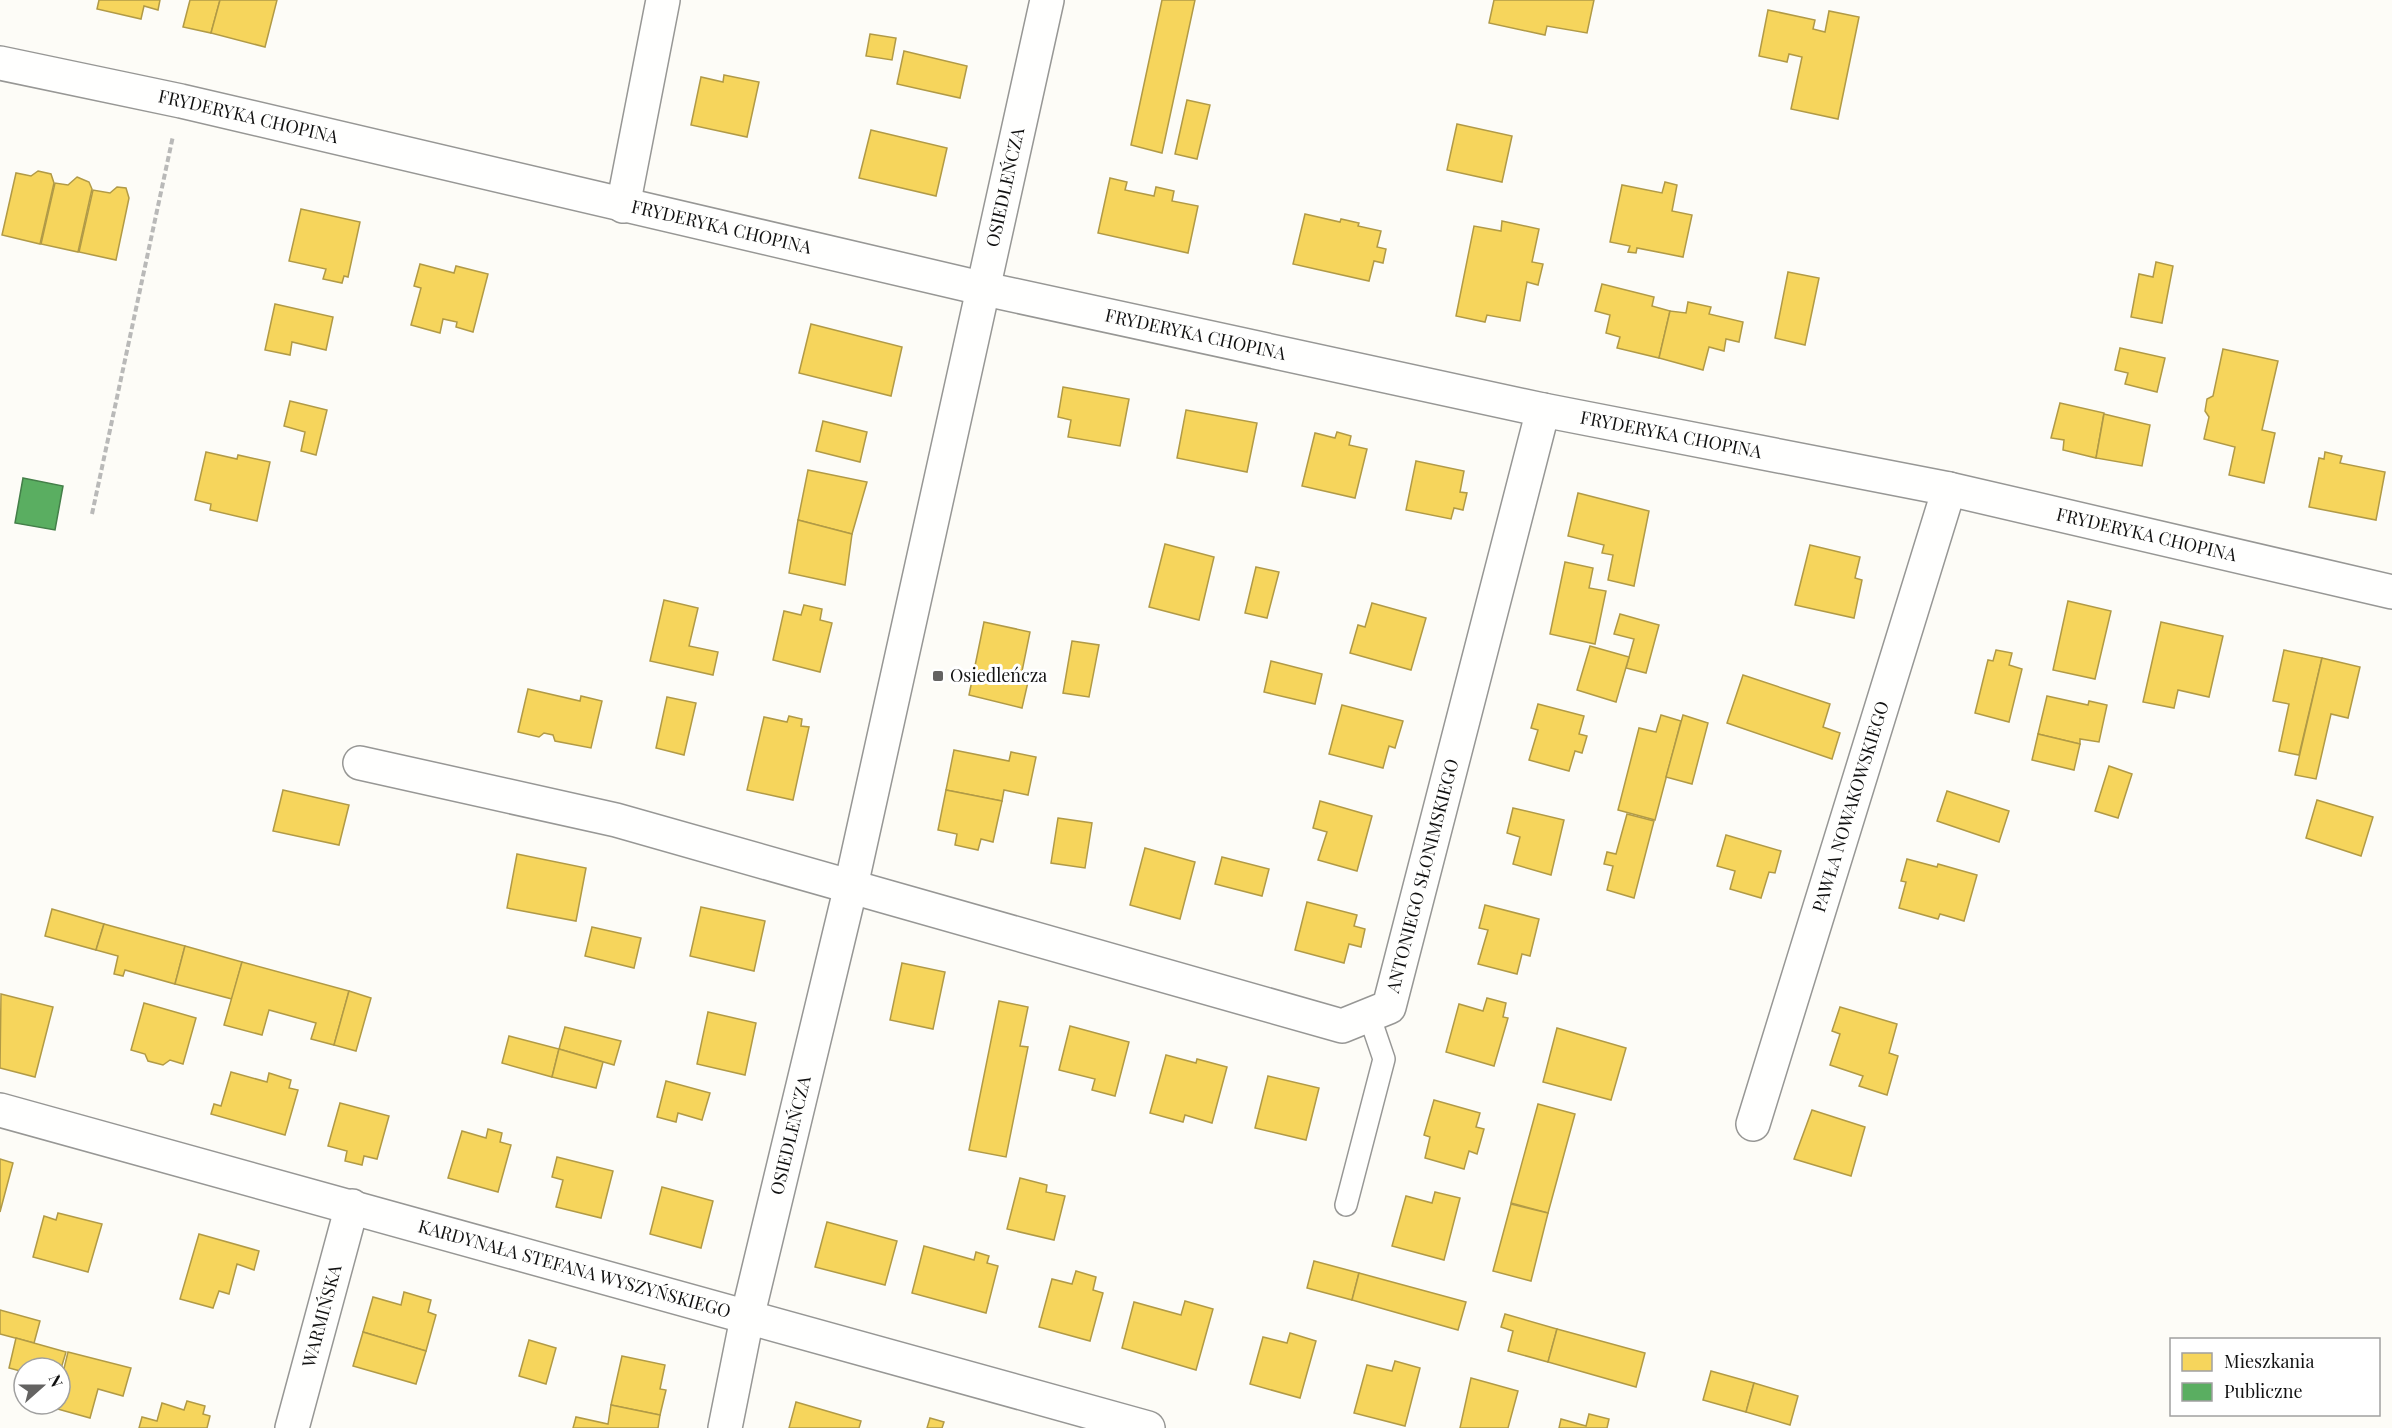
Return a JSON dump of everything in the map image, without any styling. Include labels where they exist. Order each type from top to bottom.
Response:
[{"type":"street","points":[[623,206],[663,0]]},
{"type":"street","name":"OSIEDLEŃCZA","points":[[725,1428],[747,1318],[851,886],[985,289],[1047,0]]},
{"type":"street","name":"FRYDERYKA CHOPINA","points":[[0,63],[181,100],[623,206],[985,289],[1543,410],[1949,489],[2392,592]]},
{"type":"street","name":"ANTONIEGO SŁONIMSKIEGO","points":[[360,763],[616,820],[1342,1026],[1389,1007],[1543,410]]},
{"type":"street","name":"PAWŁA NOWAKOWSKIEGO","points":[[1753,1124],[1949,489]]},
{"type":"street","name":"KARDYNAŁA STEFANA WYSZYŃSKIEGO","points":[[0,1110],[1148,1428]]},
{"type":"street","name":"WARMIŃSKA","points":[[292,1428],[352,1206]]},
{"type":"lane","points":[[1346,1205],[1384,1059],[1369,1015]]},
{"type":"path","points":[[92,514],[181,100]]},
{"type":"building: Mieszkania","points":[[99,0],[160,0],[158,10],[144,6],[141,19],[97,9]]},
{"type":"building: Mieszkania","points":[[190,0],[220,0],[211,33],[183,27]]},
{"type":"building: Mieszkania","points":[[220,0],[277,0],[265,47],[211,33]]},
{"type":"building: Mieszkania","points":[[1162,0],[1195,0],[1162,153],[1131,145]]},
{"type":"building: Mieszkania","points":[[1494,0],[1594,0],[1587,33],[1547,26],[1545,35],[1489,23]]},
{"type":"building: Mieszkania","points":[[1768,10],[1815,20],[1813,29],[1825,32],[1829,11],[1859,17],[1838,119],[1791,109],[1802,57],[1789,54],[1787,62],[1759,56]]},
{"type":"building: Mieszkania","points":[[870,34],[896,38],[892,60],[866,56]]},
{"type":"building: Mieszkania","points":[[904,51],[967,66],[960,98],[897,84]]},
{"type":"building: Mieszkania","points":[[724,75],[759,82],[747,137],[691,125],[701,77],[723,82]]},
{"type":"building: Mieszkania","points":[[1187,100],[1210,105],[1197,159],[1175,154]]},
{"type":"building: Mieszkania","points":[[1457,124],[1512,136],[1502,182],[1447,170]]},
{"type":"building: Mieszkania","points":[[871,130],[947,148],[936,196],[859,178]]},
{"type":"building: Mieszkania","points":[[38,171],[51,174],[54,183],[40,244],[2,235],[16,173],[31,176]]},
{"type":"building: Mieszkania","points":[[77,177],[89,182],[92,189],[78,252],[41,244],[55,183],[68,185]]},
{"type":"building: Mieszkania","points":[[1110,178],[1127,182],[1125,190],[1154,196],[1156,187],[1174,191],[1172,201],[1198,206],[1188,253],[1098,233]]},
{"type":"building: Mieszkania","points":[[1665,182],[1677,185],[1672,211],[1692,215],[1683,257],[1637,248],[1636,253],[1628,252],[1630,246],[1610,242],[1622,185],[1662,193]]},
{"type":"building: Mieszkania","points":[[117,187],[126,188],[129,198],[116,260],[79,252],[93,190],[110,193]]},
{"type":"building: Mieszkania","points":[[301,209],[360,222],[348,277],[344,276],[342,283],[323,279],[326,269],[289,261]]},
{"type":"building: Mieszkania","points":[[1305,214],[1340,222],[1341,219],[1359,223],[1358,226],[1381,231],[1377,247],[1386,249],[1383,263],[1374,261],[1369,281],[1293,264]]},
{"type":"building: Mieszkania","points":[[1502,221],[1539,229],[1532,262],[1543,264],[1538,285],[1527,282],[1520,321],[1487,315],[1485,322],[1456,316],[1474,226],[1501,231]]},
{"type":"building: Mieszkania","points":[[2156,262],[2173,266],[2162,323],[2131,317],[2139,274],[2153,277]]},
{"type":"building: Mieszkania","points":[[420,264],[454,273],[456,266],[488,274],[473,332],[456,327],[457,322],[443,319],[440,333],[411,325],[421,288],[414,286]]},
{"type":"building: Mieszkania","points":[[1788,272],[1819,278],[1805,345],[1775,338]]},
{"type":"building: Mieszkania","points":[[1602,284],[1654,297],[1652,306],[1670,311],[1659,358],[1617,348],[1620,337],[1606,333],[1610,315],[1595,311]]},
{"type":"building: Mieszkania","points":[[1688,302],[1711,307],[1709,314],[1743,322],[1739,342],[1726,339],[1724,351],[1709,347],[1703,370],[1659,358],[1670,311],[1686,313]]},
{"type":"building: Mieszkania","points":[[275,304],[333,317],[326,350],[292,342],[290,355],[265,350]]},
{"type":"building: Mieszkania","points":[[811,324],[902,347],[891,396],[799,373]]},
{"type":"building: Mieszkania","points":[[2120,348],[2165,358],[2157,392],[2125,384],[2128,373],[2115,370]]},
{"type":"building: Mieszkania","points":[[2223,349],[2278,361],[2262,430],[2275,433],[2264,483],[2229,475],[2235,447],[2204,439],[2209,417],[2205,411],[2207,399],[2213,396]]},
{"type":"building: Mieszkania","points":[[1063,387],[1129,399],[1120,446],[1068,437],[1071,420],[1058,417]]},
{"type":"building: Mieszkania","points":[[290,401],[327,410],[316,455],[301,451],[305,432],[284,426]]},
{"type":"building: Mieszkania","points":[[2060,403],[2104,413],[2096,458],[2063,450],[2064,440],[2051,438]]},
{"type":"building: Mieszkania","points":[[1186,410],[1257,423],[1247,472],[1177,458]]},
{"type":"building: Mieszkania","points":[[2104,414],[2150,425],[2142,466],[2096,458]]},
{"type":"building: Mieszkania","points":[[823,421],[867,432],[860,462],[816,451]]},
{"type":"building: Mieszkania","points":[[1337,432],[1351,436],[1349,445],[1367,449],[1355,498],[1302,486],[1315,433],[1335,438]]},
{"type":"building: Mieszkania","points":[[206,452],[237,459],[238,455],[270,462],[257,521],[210,510],[211,504],[195,500]]},
{"type":"building: Mieszkania","points":[[2325,452],[2342,456],[2340,463],[2385,472],[2376,520],[2309,507],[2319,458],[2324,459]]},
{"type":"building: Mieszkania","points":[[1416,461],[1464,471],[1460,492],[1467,493],[1463,510],[1454,508],[1451,519],[1406,510]]},
{"type":"building: Mieszkania","points":[[808,470],[867,482],[852,534],[798,520]]},
{"type":"building: Mieszkania","points":[[1578,493],[1649,511],[1634,586],[1608,580],[1613,555],[1602,553],[1604,545],[1568,536]]},
{"type":"building: Mieszkania","points":[[798,520],[852,534],[845,585],[789,573]]},
{"type":"building: Mieszkania","points":[[1165,544],[1214,557],[1199,620],[1149,607]]},
{"type":"building: Mieszkania","points":[[1810,545],[1860,557],[1855,578],[1862,580],[1854,618],[1795,605]]},
{"type":"building: Mieszkania","points":[[1565,562],[1593,568],[1589,588],[1606,591],[1595,644],[1550,634]]},
{"type":"building: Mieszkania","points":[[1256,567],[1279,572],[1267,618],[1245,613]]},
{"type":"building: Mieszkania","points":[[664,600],[698,608],[689,646],[718,652],[713,675],[650,661]]},
{"type":"building: Mieszkania","points":[[2068,601],[2111,611],[2095,679],[2053,670]]},
{"type":"building: Mieszkania","points":[[1372,603],[1426,618],[1411,670],[1350,653],[1358,625],[1365,627]]},
{"type":"building: Mieszkania","points":[[804,605],[822,609],[820,620],[832,623],[820,672],[773,660],[784,611],[801,615]]},
{"type":"building: Mieszkania","points":[[1620,614],[1659,625],[1646,673],[1626,668],[1634,639],[1614,634]]},
{"type":"building: Mieszkania","points":[[984,622],[1030,632],[1020,681],[1028,682],[1022,708],[969,695]]},
{"type":"building: Mieszkania","points":[[2161,622],[2223,636],[2209,697],[2178,690],[2174,708],[2143,702]]},
{"type":"building: Mieszkania","points":[[1072,641],[1099,645],[1089,697],[1063,693]]},
{"type":"building: Mieszkania","points":[[1590,646],[1629,657],[1616,702],[1577,690]]},
{"type":"building: Mieszkania","points":[[1996,650],[2012,653],[2009,665],[2022,669],[2009,722],[1975,713],[1988,660],[1993,661]]},
{"type":"building: Mieszkania","points":[[2284,650],[2322,658],[2299,755],[2279,751],[2289,704],[2273,701]]},
{"type":"building: Mieszkania","points":[[2322,658],[2360,667],[2348,718],[2331,714],[2316,779],[2295,775]]},
{"type":"building: Mieszkania","points":[[1271,661],[1322,674],[1315,704],[1264,692]]},
{"type":"building: Mieszkania","points":[[1743,675],[1830,704],[1823,727],[1840,733],[1832,759],[1727,723]]},
{"type":"building: Mieszkania","points":[[528,689],[580,701],[581,696],[602,701],[591,748],[555,741],[553,735],[544,733],[539,737],[518,732]]},
{"type":"building: Mieszkania","points":[[2047,696],[2088,705],[2089,701],[2107,705],[2099,742],[2080,739],[2080,744],[2038,734]]},
{"type":"building: Mieszkania","points":[[667,697],[696,703],[684,755],[656,748]]},
{"type":"building: Mieszkania","points":[[1538,704],[1584,716],[1579,734],[1587,736],[1582,753],[1575,751],[1569,771],[1529,760],[1538,730],[1531,728]]},
{"type":"building: Mieszkania","points":[[1342,705],[1403,721],[1395,748],[1389,746],[1383,768],[1329,754]]},
{"type":"building: Mieszkania","points":[[1661,715],[1681,721],[1655,820],[1618,810],[1639,728],[1656,732]]},
{"type":"building: Mieszkania","points":[[1683,715],[1708,723],[1692,784],[1666,777]]},
{"type":"building: Mieszkania","points":[[789,716],[802,719],[801,726],[809,727],[793,800],[747,790],[764,717],[787,722]]},
{"type":"building: Mieszkania","points":[[2038,734],[2080,744],[2074,770],[2032,760]]},
{"type":"building: Mieszkania","points":[[954,750],[1009,761],[1011,752],[1036,757],[1028,795],[1004,790],[1002,801],[946,790]]},
{"type":"building: Mieszkania","points":[[2109,766],[2132,774],[2118,818],[2095,811]]},
{"type":"building: Mieszkania","points":[[283,790],[349,805],[339,845],[273,831]]},
{"type":"building: Mieszkania","points":[[946,790],[1002,801],[993,842],[981,839],[978,850],[955,845],[957,834],[938,830]]},
{"type":"building: Mieszkania","points":[[1947,791],[2009,811],[1999,842],[1937,821]]},
{"type":"building: Mieszkania","points":[[2317,800],[2373,817],[2361,856],[2306,838]]},
{"type":"building: Mieszkania","points":[[1320,801],[1372,816],[1357,871],[1318,860],[1327,832],[1313,828]]},
{"type":"building: Mieszkania","points":[[1513,808],[1564,820],[1551,875],[1513,864],[1520,837],[1507,833]]},
{"type":"building: Mieszkania","points":[[1627,814],[1654,821],[1634,898],[1607,890],[1613,866],[1604,864],[1607,852],[1616,854]]},
{"type":"building: Mieszkania","points":[[1058,818],[1092,823],[1085,868],[1051,863]]},
{"type":"building: Mieszkania","points":[[1726,835],[1781,851],[1775,873],[1769,872],[1761,898],[1730,889],[1735,871],[1717,866]]},
{"type":"building: Mieszkania","points":[[1145,848],[1195,862],[1180,919],[1130,905]]},
{"type":"building: Mieszkania","points":[[517,854],[586,868],[576,921],[507,908]]},
{"type":"building: Mieszkania","points":[[1222,857],[1269,869],[1262,896],[1215,884]]},
{"type":"building: Mieszkania","points":[[1907,859],[1937,867],[1938,864],[1977,875],[1964,921],[1940,914],[1938,919],[1899,908],[1906,882],[1901,881]]},
{"type":"building: Mieszkania","points":[[1307,902],[1357,915],[1354,926],[1365,929],[1361,947],[1349,944],[1344,963],[1295,950]]},
{"type":"building: Mieszkania","points":[[1485,905],[1539,919],[1530,956],[1522,954],[1517,974],[1478,964],[1488,930],[1479,928]]},
{"type":"building: Mieszkania","points":[[701,907],[765,921],[754,971],[690,956]]},
{"type":"building: Mieszkania","points":[[52,909],[104,924],[96,950],[45,936]]},
{"type":"building: Mieszkania","points":[[104,924],[185,946],[175,984],[125,970],[123,976],[114,974],[118,956],[96,950]]},
{"type":"building: Mieszkania","points":[[592,927],[641,938],[634,968],[585,956]]},
{"type":"building: Mieszkania","points":[[185,946],[242,962],[232,999],[175,984]]},
{"type":"building: Mieszkania","points":[[242,962],[349,991],[334,1045],[311,1039],[316,1023],[269,1010],[262,1035],[224,1025]]},
{"type":"building: Mieszkania","points":[[902,963],[945,972],[933,1029],[890,1020]]},
{"type":"building: Mieszkania","points":[[349,991],[371,998],[356,1051],[334,1045]]},
{"type":"building: Mieszkania","points":[[1,994],[53,1007],[35,1077],[0,1068]]},
{"type":"building: Mieszkania","points":[[1487,998],[1506,1003],[1503,1017],[1508,1018],[1494,1066],[1446,1052],[1459,1004],[1483,1011]]},
{"type":"building: Mieszkania","points":[[999,1001],[1028,1007],[1020,1046],[1028,1047],[1006,1157],[969,1150]]},
{"type":"building: Mieszkania","points":[[144,1003],[196,1018],[183,1064],[170,1060],[163,1065],[148,1061],[145,1054],[131,1050]]},
{"type":"building: Mieszkania","points":[[1840,1007],[1897,1024],[1889,1053],[1898,1056],[1887,1095],[1859,1086],[1863,1076],[1830,1065],[1840,1034],[1832,1031]]},
{"type":"building: Mieszkania","points":[[708,1012],[756,1023],[745,1075],[697,1064]]},
{"type":"building: Mieszkania","points":[[1070,1026],[1129,1042],[1115,1096],[1092,1090],[1095,1079],[1059,1070]]},
{"type":"building: Mieszkania","points":[[565,1027],[621,1041],[614,1065],[559,1049]]},
{"type":"building: Mieszkania","points":[[1557,1028],[1626,1048],[1611,1100],[1543,1082]]},
{"type":"building: Mieszkania","points":[[509,1036],[559,1049],[552,1077],[502,1063]]},
{"type":"building: Mieszkania","points":[[559,1049],[603,1062],[596,1088],[552,1077]]},
{"type":"building: Mieszkania","points":[[1166,1055],[1196,1063],[1197,1059],[1227,1067],[1212,1123],[1185,1115],[1183,1122],[1150,1113]]},
{"type":"building: Mieszkania","points":[[231,1072],[267,1082],[269,1073],[291,1080],[289,1088],[298,1090],[285,1135],[211,1114],[214,1104],[221,1106]]},
{"type":"building: Mieszkania","points":[[1268,1076],[1319,1088],[1306,1140],[1255,1128]]},
{"type":"building: Mieszkania","points":[[666,1081],[710,1093],[702,1120],[678,1113],[676,1122],[657,1117]]},
{"type":"building: Mieszkania","points":[[1434,1100],[1480,1113],[1476,1127],[1484,1129],[1477,1154],[1469,1151],[1464,1169],[1425,1158],[1430,1137],[1424,1135]]},
{"type":"building: Mieszkania","points":[[340,1103],[389,1116],[377,1159],[364,1156],[362,1165],[345,1161],[347,1151],[328,1146]]},
{"type":"building: Mieszkania","points":[[1538,1104],[1575,1114],[1548,1213],[1511,1203]]},
{"type":"building: Mieszkania","points":[[1812,1110],[1865,1127],[1851,1176],[1794,1159]]},
{"type":"building: Mieszkania","points":[[488,1129],[502,1133],[500,1142],[511,1145],[498,1192],[448,1178],[462,1131],[486,1138]]},
{"type":"building: Mieszkania","points":[[557,1157],[613,1171],[601,1218],[556,1207],[563,1180],[552,1177]]},
{"type":"building: Mieszkania","points":[[0,1159],[13,1163],[0,1212]]},
{"type":"building: Mieszkania","points":[[1020,1178],[1047,1185],[1046,1192],[1065,1196],[1054,1240],[1007,1229]]},
{"type":"building: Mieszkania","points":[[662,1187],[713,1201],[701,1248],[650,1234]]},
{"type":"building: Mieszkania","points":[[1435,1192],[1460,1198],[1444,1260],[1392,1246],[1406,1196],[1432,1203]]},
{"type":"building: Mieszkania","points":[[1511,1204],[1548,1213],[1531,1281],[1493,1271]]},
{"type":"building: Mieszkania","points":[[58,1213],[102,1224],[88,1272],[33,1257],[44,1216],[56,1220]]},
{"type":"building: Mieszkania","points":[[827,1222],[897,1241],[885,1285],[815,1267]]},
{"type":"building: Mieszkania","points":[[199,1234],[259,1251],[254,1270],[237,1264],[229,1294],[219,1291],[213,1308],[180,1299]]},
{"type":"building: Mieszkania","points":[[924,1246],[974,1260],[976,1252],[989,1256],[987,1263],[998,1266],[986,1313],[912,1293]]},
{"type":"building: Mieszkania","points":[[1314,1261],[1359,1273],[1352,1300],[1307,1288]]},
{"type":"building: Mieszkania","points":[[1076,1271],[1096,1277],[1093,1290],[1103,1293],[1090,1341],[1039,1327],[1052,1279],[1072,1284]]},
{"type":"building: Mieszkania","points":[[1359,1273],[1466,1302],[1458,1330],[1352,1300]]},
{"type":"building: Mieszkania","points":[[404,1292],[431,1300],[428,1312],[436,1315],[426,1351],[363,1332],[373,1297],[401,1305]]},
{"type":"building: Mieszkania","points":[[1185,1301],[1213,1309],[1196,1370],[1122,1348],[1134,1302],[1181,1315]]},
{"type":"building: Mieszkania","points":[[0,1310],[40,1321],[34,1343],[0,1334]]},
{"type":"building: Mieszkania","points":[[1505,1314],[1557,1329],[1548,1362],[1508,1351],[1513,1331],[1501,1327]]},
{"type":"building: Mieszkania","points":[[1557,1329],[1645,1353],[1636,1387],[1548,1362]]},
{"type":"building: Mieszkania","points":[[363,1332],[426,1351],[416,1384],[353,1366]]},
{"type":"building: Mieszkania","points":[[1290,1333],[1316,1341],[1300,1398],[1250,1384],[1263,1337],[1287,1343]]},
{"type":"building: Mieszkania","points":[[16,1338],[66,1352],[65,1356],[12,1356],[12,1369],[9,1368]]},
{"type":"building: Mieszkania","points":[[529,1340],[556,1348],[546,1384],[519,1376]]},
{"type":"building: Mieszkania","points":[[68,1352],[131,1368],[123,1396],[98,1389],[90,1418],[72,1413],[72,1356],[67,1356]]},
{"type":"building: Mieszkania","points":[[622,1356],[665,1365],[660,1389],[666,1390],[660,1415],[611,1405]]},
{"type":"building: Mieszkania","points":[[1395,1361],[1420,1368],[1405,1426],[1354,1413],[1367,1365],[1392,1371]]},
{"type":"building: Mieszkania","points":[[1711,1371],[1754,1383],[1746,1412],[1703,1400]]},
{"type":"building: Mieszkania","points":[[1471,1378],[1518,1391],[1508,1428],[1460,1428]]},
{"type":"building: Mieszkania","points":[[1754,1383],[1798,1396],[1790,1425],[1746,1412]]},
{"type":"building: Mieszkania","points":[[187,1401],[205,1406],[203,1414],[210,1416],[207,1428],[139,1428],[142,1417],[157,1421],[162,1403],[184,1410]]},
{"type":"building: Mieszkania","points":[[796,1402],[861,1421],[859,1428],[789,1428]]},
{"type":"building: Mieszkania","points":[[611,1405],[660,1415],[658,1428],[573,1428],[576,1417],[608,1424]]},
{"type":"building: Mieszkania","points":[[1589,1414],[1609,1419],[1607,1428],[1559,1428],[1561,1419],[1586,1426]]},
{"type":"building: Mieszkania","points":[[930,1418],[944,1422],[942,1428],[927,1428]]},
{"type":"building: Publiczne","points":[[23,478],[63,486],[55,530],[15,523]]},
{"type":"place","name":"Osiedleńcza","points":[[938,676]]}]
